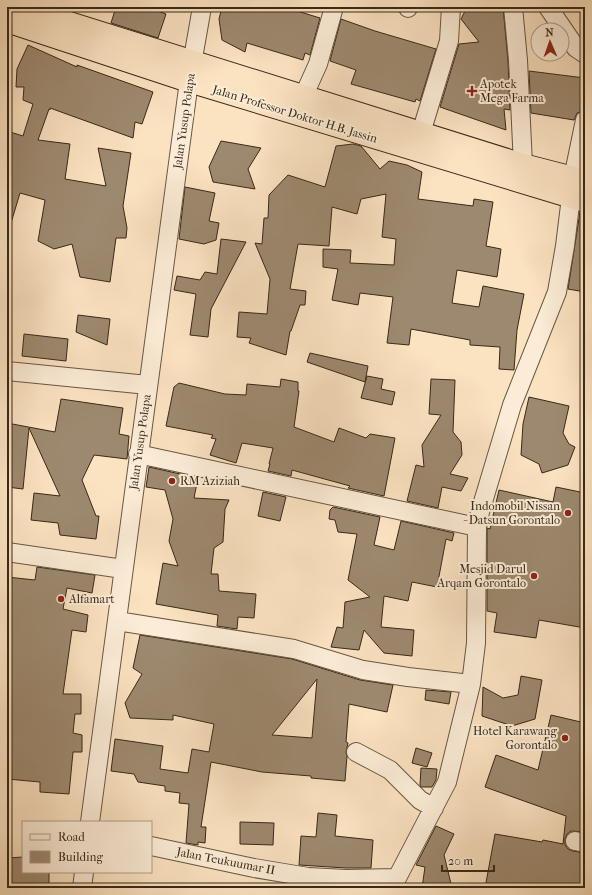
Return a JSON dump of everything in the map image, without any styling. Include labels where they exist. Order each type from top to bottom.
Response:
[{"type":"highway","name":"Jalan Professor Doktor H.B. Jassin","points":[[13,14],[190,72],[422,139],[578,189]]},
{"type":"highway","name":"Jalan Professor Doktor H.B. Jassin","points":[[190,72],[304,95],[422,139],[524,165],[578,189]]},
{"type":"street","name":"Jalan Yusup Polapa","points":[[90,821],[190,72],[202,7]]},
{"type":"street","points":[[304,95],[318,64],[334,7]]},
{"type":"street","points":[[422,139],[449,41],[451,7]]},
{"type":"street","points":[[513,7],[518,60],[524,165]]},
{"type":"street","points":[[548,7],[576,48],[585,54]]},
{"type":"street","points":[[396,883],[447,782],[471,684],[476,643],[477,527],[480,512],[512,405],[557,292],[578,189],[585,120]]},
{"type":"street","points":[[7,371],[148,385]]},
{"type":"street","points":[[138,454],[477,527]]},
{"type":"street","points":[[7,552],[123,569]]},
{"type":"street","points":[[117,621],[294,649],[363,670],[471,684]]},
{"type":"street","points":[[356,752],[390,770],[420,800],[434,808]]},
{"type":"street","name":"Jalan Teukuumar II","points":[[152,846],[254,868],[308,877],[396,883]]},
{"type":"street","points":[[82,888],[84,873]]},
{"type":"building","points":[[116,7],[147,7],[166,14],[158,38],[111,23]]},
{"type":"building","points":[[222,7],[284,7],[320,18],[310,55],[305,53],[303,60],[247,43],[245,52],[222,40],[219,19]]},
{"type":"building","name":"Apotek Mega Farma","points":[[467,7],[503,7],[508,61],[510,110],[504,109],[506,130],[440,107],[459,44],[479,42],[461,19]]},
{"type":"building","points":[[341,19],[375,31],[436,49],[420,101],[416,99],[415,102],[351,84],[356,70],[330,61]]},
{"type":"building","points":[[28,45],[77,67],[77,65],[153,92],[142,124],[135,122],[133,138],[50,108],[38,140],[70,144],[65,179],[106,186],[98,148],[131,153],[123,206],[127,228],[126,238],[116,238],[110,282],[80,277],[72,244],[54,249],[38,241],[45,200],[20,193],[11,223],[7,223],[7,131],[23,136],[33,104],[23,100],[24,87],[16,87],[17,69]]},
{"type":"building","points":[[529,71],[585,78],[585,110],[577,113],[574,120],[531,113]]},
{"type":"building","points":[[221,141],[261,148],[248,169],[255,189],[213,182],[209,167]]},
{"type":"building","points":[[353,144],[361,146],[380,169],[389,161],[407,165],[422,172],[418,199],[473,206],[474,199],[493,202],[486,246],[501,249],[497,277],[457,270],[452,303],[479,307],[483,286],[524,294],[517,330],[514,370],[499,369],[500,347],[470,345],[470,340],[411,329],[409,345],[387,343],[393,297],[360,293],[358,305],[332,300],[338,269],[323,267],[323,249],[351,250],[350,263],[394,265],[396,239],[382,237],[386,194],[361,199],[357,214],[332,207],[329,246],[298,244],[290,289],[306,291],[305,305],[300,305],[290,331],[286,355],[249,343],[251,338],[237,337],[239,312],[267,314],[270,279],[255,243],[262,244],[264,218],[268,218],[269,195],[288,175],[325,187],[336,146]]},
{"type":"building","points":[[185,187],[215,193],[209,221],[219,223],[216,240],[204,244],[179,239]]},
{"type":"building","points":[[580,212],[585,213],[585,292],[568,289]]},
{"type":"building","points":[[221,239],[246,242],[211,309],[208,337],[190,335],[196,294],[174,290],[177,276],[200,280],[205,272],[217,274]]},
{"type":"building","points":[[78,315],[110,319],[107,345],[76,332]]},
{"type":"building","points":[[24,334],[68,339],[66,361],[22,356]]},
{"type":"building","points":[[310,353],[368,366],[365,382],[307,362]]},
{"type":"building","points":[[367,376],[383,379],[381,389],[395,392],[392,405],[361,398]]},
{"type":"building","points":[[281,379],[298,382],[299,391],[294,427],[334,442],[339,428],[366,438],[370,434],[395,438],[384,496],[348,488],[350,486],[292,470],[291,476],[268,471],[273,448],[242,443],[236,463],[210,455],[216,439],[211,438],[213,435],[166,426],[174,387],[179,383],[225,394],[246,395],[247,384],[280,387]]},
{"type":"building","points":[[431,379],[455,380],[453,432],[461,442],[462,455],[450,474],[468,478],[461,491],[442,487],[438,508],[407,501],[416,465],[424,467],[422,445],[441,415],[429,414]]},
{"type":"building","points":[[529,397],[569,406],[563,433],[569,444],[575,447],[568,465],[542,473],[539,464],[521,455],[523,424]]},
{"type":"building","points":[[61,399],[123,408],[119,434],[129,436],[127,459],[94,455],[82,480],[96,516],[99,516],[96,539],[60,535],[58,523],[31,520],[34,493],[60,496],[29,428],[23,489],[7,487],[7,423],[55,432]]},
{"type":"building","points":[[149,467],[198,478],[194,498],[229,500],[225,509],[223,542],[214,548],[211,574],[218,574],[219,591],[256,594],[254,618],[238,617],[237,629],[217,626],[218,615],[156,604],[163,563],[178,566],[169,541],[173,519],[165,490],[146,487]]},
{"type":"building","name":"Mesjid Darul Arqam Gorontalo","points":[[556,487],[585,493],[585,628],[539,620],[536,638],[494,632],[497,613],[487,611],[487,528],[490,529],[499,490],[553,502]]},
{"type":"building","points":[[263,492],[286,497],[280,521],[258,516]]},
{"type":"building","points":[[333,507],[380,517],[374,545],[394,550],[401,521],[454,533],[452,541],[446,539],[437,587],[412,582],[408,601],[384,596],[381,627],[414,630],[412,656],[384,653],[364,630],[359,650],[331,647],[337,627],[343,628],[345,602],[370,597],[348,580],[357,534],[338,532],[335,520],[329,519],[330,510]]},
{"type":"building","points":[[37,567],[95,575],[92,593],[67,588],[63,609],[88,615],[86,632],[72,630],[63,694],[81,694],[81,714],[75,714],[73,733],[82,735],[82,752],[73,752],[69,794],[40,792],[40,782],[7,779],[7,577],[35,580]]},
{"type":"building","points":[[140,635],[292,659],[360,680],[393,685],[387,712],[349,704],[345,781],[311,778],[311,776],[262,772],[211,762],[201,827],[206,827],[205,843],[198,842],[198,845],[186,843],[189,804],[179,803],[180,793],[165,791],[165,786],[138,782],[134,774],[111,771],[115,739],[163,746],[160,769],[188,773],[192,749],[209,752],[214,724],[173,715],[173,720],[130,718],[125,703],[142,674],[133,668]],"holes":[[[317,679],[312,738],[272,735]]]},
{"type":"building","points":[[521,676],[542,680],[535,719],[512,726],[482,716],[483,687],[503,698],[518,695]]},
{"type":"building","points":[[426,690],[451,692],[449,704],[425,700]]},
{"type":"building","points":[[551,715],[585,723],[585,832],[571,831],[567,834],[565,845],[568,849],[573,851],[585,853],[585,884],[579,883],[578,888],[485,888],[495,834],[563,844],[566,816],[485,787],[496,755],[538,770]]},
{"type":"building","points":[[416,748],[432,753],[427,767],[412,763]]},
{"type":"building","points":[[421,768],[437,769],[436,780],[432,787],[421,787]]},
{"type":"building","points":[[318,813],[337,815],[335,836],[373,840],[371,868],[299,865],[301,836],[316,837]]},
{"type":"building","points":[[240,822],[274,823],[273,845],[240,844]]},
{"type":"building","points":[[436,826],[454,834],[444,855],[452,888],[422,888],[425,867],[416,865]]},
{"type":"building","points":[[22,857],[22,873],[49,873],[49,888],[7,888],[7,858]]},
{"type":"place","name":"Apotek Mega Farma","points":[[472,91]]},
{"type":"place","name":"RM Aziziah","points":[[172,481]]},
{"type":"place","name":"Indomobil Nissan - Datsun Gorontalo","points":[[568,513]]},
{"type":"place","name":"Mesjid Darul Arqam Gorontalo","points":[[534,576]]},
{"type":"place","name":"Alfamart","points":[[61,599]]},
{"type":"place","name":"Hotel Karawang Gorontalo","points":[[565,738]]}]
